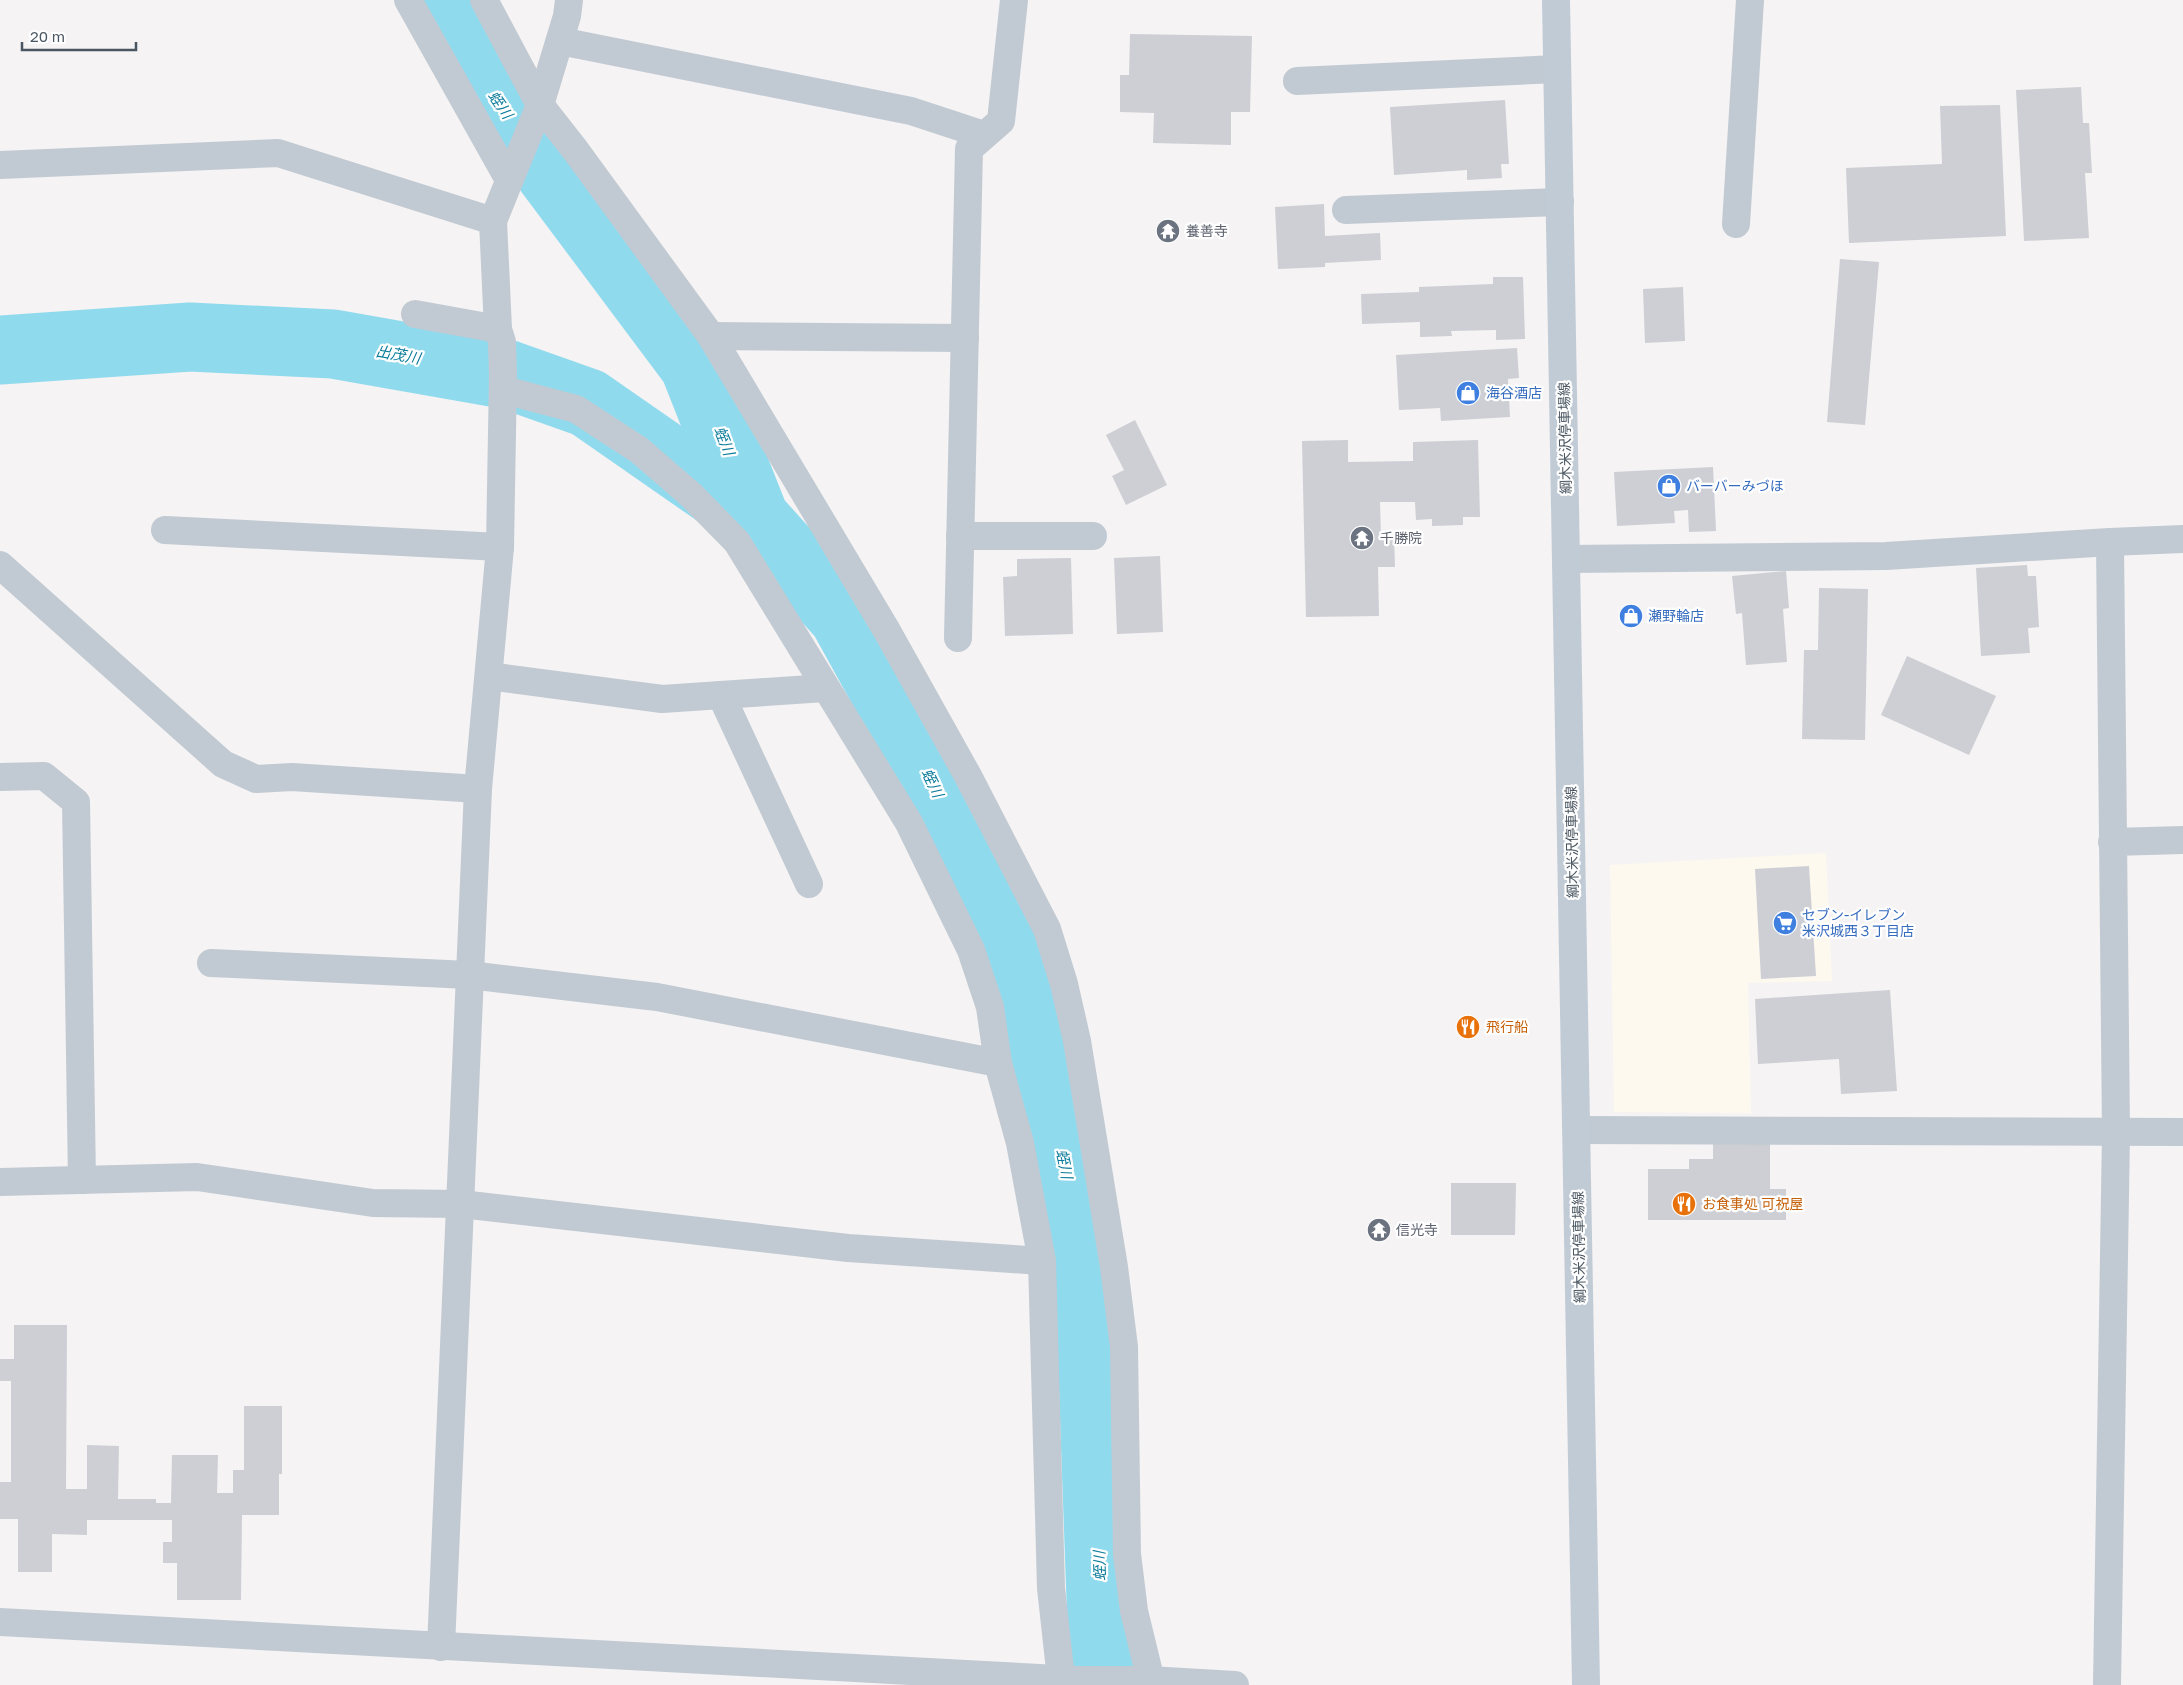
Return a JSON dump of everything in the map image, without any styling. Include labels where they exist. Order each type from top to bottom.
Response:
[{"type":"main road","name":"綱木米沢停車場線","points":[[1556,0],[1586,1685]]},
{"type":"street","points":[[408,0],[513,171]]},
{"type":"street","points":[[484,0],[537,113],[712,336],[887,632],[968,776],[1047,929],[1064,984],[1078,1041],[1114,1267],[1124,1347],[1127,1554],[1144,1682]]},
{"type":"street","points":[[441,1647],[462,1204],[469,975],[478,789],[500,547],[504,382],[493,221],[537,113],[560,41],[569,0]]},
{"type":"street","points":[[958,638],[969,149],[1001,121],[1014,0]]},
{"type":"street","points":[[1736,224],[1750,0]]},
{"type":"street","points":[[560,41],[911,111],[984,135]]},
{"type":"street","points":[[1297,81],[1558,69]]},
{"type":"street","points":[[0,165],[278,153],[493,221]]},
{"type":"street","points":[[1346,210],[1560,202]]},
{"type":"street","points":[[415,314],[500,336]]},
{"type":"street","points":[[712,336],[965,338]]},
{"type":"street","points":[[504,382],[576,408],[639,450],[691,495],[737,542],[909,823],[971,950],[990,1008],[998,1063],[1020,1143],[1042,1261],[1051,1588],[1067,1681]]},
{"type":"street","points":[[165,530],[500,547]]},
{"type":"street","points":[[960,536],[1093,536]]},
{"type":"street","points":[[1567,558],[1886,556],[2110,542],[2183,540]]},
{"type":"street","points":[[2107,1685],[2116,1133],[2110,542]]},
{"type":"street","points":[[0,565],[223,764],[256,780],[292,777],[478,789]]},
{"type":"street","points":[[489,676],[662,699],[825,688]]},
{"type":"street","points":[[721,695],[809,884]]},
{"type":"street","points":[[0,777],[44,776],[76,802],[82,1180]]},
{"type":"street","points":[[2112,842],[2183,840]]},
{"type":"street","points":[[211,963],[469,975],[657,997],[998,1063]]},
{"type":"street","points":[[1577,1130],[2183,1132]]},
{"type":"street","points":[[0,1182],[196,1177],[373,1203],[462,1204],[848,1248],[1042,1261]]},
{"type":"street","points":[[0,1622],[1067,1681],[1235,1685]]},
{"type":"shaded area","points":[[1826,853],[1832,981],[1748,983],[1751,1113],[1614,1112],[1610,865]]},
{"type":"building","points":[[1130,34],[1252,36],[1250,112],[1231,112],[1231,145],[1153,143],[1154,113],[1120,112],[1120,75],[1129,75]]},
{"type":"building","points":[[2081,87],[2083,123],[2089,123],[2092,173],[2085,173],[2089,238],[2024,241],[2016,90]]},
{"type":"building","points":[[1505,100],[1509,164],[1501,164],[1502,178],[1467,180],[1467,170],[1394,175],[1390,107]]},
{"type":"building","points":[[2000,105],[2006,236],[1849,243],[1846,168],[1942,164],[1940,106]]},
{"type":"building","points":[[1324,204],[1325,236],[1380,233],[1381,260],[1325,263],[1325,267],[1278,269],[1275,207]]},
{"type":"building","points":[[1840,259],[1879,262],[1865,425],[1827,422]]},
{"type":"building","points":[[1493,277],[1523,277],[1525,339],[1496,340],[1496,330],[1451,331],[1452,336],[1420,337],[1420,322],[1362,324],[1361,294],[1419,292],[1419,287],[1493,284]]},
{"type":"building","points":[[1683,287],[1685,341],[1645,343],[1643,289]]},
{"type":"building","points":[[1517,348],[1519,378],[1508,379],[1510,417],[1441,421],[1440,408],[1399,410],[1396,355]]},
{"type":"building","points":[[1135,420],[1167,485],[1126,505],[1112,476],[1124,470],[1106,435]]},
{"type":"building","points":[[1348,440],[1348,462],[1413,461],[1413,442],[1478,440],[1480,517],[1463,517],[1463,525],[1432,526],[1432,519],[1416,520],[1415,502],[1380,502],[1381,537],[1394,536],[1395,567],[1378,567],[1379,616],[1306,617],[1302,441]]},
{"type":"building","points":[[1713,467],[1716,531],[1689,532],[1688,510],[1674,511],[1675,523],[1617,526],[1614,472]]},
{"type":"building","points":[[1160,556],[1163,632],[1117,634],[1114,558]]},
{"type":"building","points":[[1071,558],[1073,634],[1005,636],[1003,577],[1017,576],[1017,559]]},
{"type":"building","points":[[2027,565],[2028,576],[2036,576],[2039,627],[2028,628],[2030,653],[1981,656],[1976,568]]},
{"type":"building","points":[[1786,571],[1789,608],[1783,609],[1787,662],[1746,665],[1742,613],[1736,614],[1732,576]]},
{"type":"building","points":[[1819,588],[1868,589],[1865,740],[1802,739],[1804,650],[1818,650]]},
{"type":"building","points":[[1907,656],[1996,696],[1969,755],[1881,715]]},
{"type":"building","name":"セブン-イレブン 米沢城西３丁目店","points":[[1809,866],[1816,976],[1761,979],[1755,869]]},
{"type":"building","points":[[1890,990],[1897,1091],[1841,1094],[1839,1059],[1758,1064],[1755,999]]},
{"type":"building","points":[[1713,1142],[1770,1142],[1770,1189],[1786,1189],[1786,1220],[1648,1220],[1648,1169],[1689,1169],[1689,1159],[1713,1159]]},
{"type":"building","points":[[1451,1183],[1516,1183],[1515,1235],[1451,1235]]},
{"type":"building","points":[[14,1325],[67,1325],[66,1489],[87,1489],[87,1445],[119,1446],[118,1499],[156,1499],[156,1503],[171,1503],[172,1455],[218,1455],[217,1493],[233,1493],[233,1470],[244,1470],[244,1406],[282,1406],[282,1474],[279,1474],[279,1515],[242,1515],[241,1600],[177,1600],[177,1563],[163,1563],[163,1542],[172,1542],[172,1520],[87,1520],[87,1535],[52,1534],[52,1572],[18,1572],[18,1519],[0,1519],[0,1482],[11,1482],[11,1381],[0,1381],[0,1359],[14,1359]]},
{"type":"waterway","name":"蛭川","points":[[443,0],[492,95],[694,365],[755,519],[843,616],[908,734],[966,855],[1031,1004],[1070,1192],[1093,1376],[1103,1656],[1114,1685]]},
{"type":"waterway","name":"出茂川","points":[[0,350],[190,337],[333,344],[509,375],[588,403],[755,519]]},
{"type":"place","name":"養善寺","points":[[1168,231]]},
{"type":"place","name":"海谷酒店","points":[[1468,393]]},
{"type":"place","name":"バーバーみづほ","points":[[1669,486]]},
{"type":"place","name":"千勝院","points":[[1362,538]]},
{"type":"place","name":"瀬野輪店","points":[[1631,616]]},
{"type":"place","name":"セブン-イレブン 米沢城西３丁目店","points":[[1785,923]]},
{"type":"place","name":"飛行船","points":[[1468,1027]]},
{"type":"place","name":"お食事処 可祝屋","points":[[1684,1204]]},
{"type":"place","name":"信光寺","points":[[1379,1230]]}]
